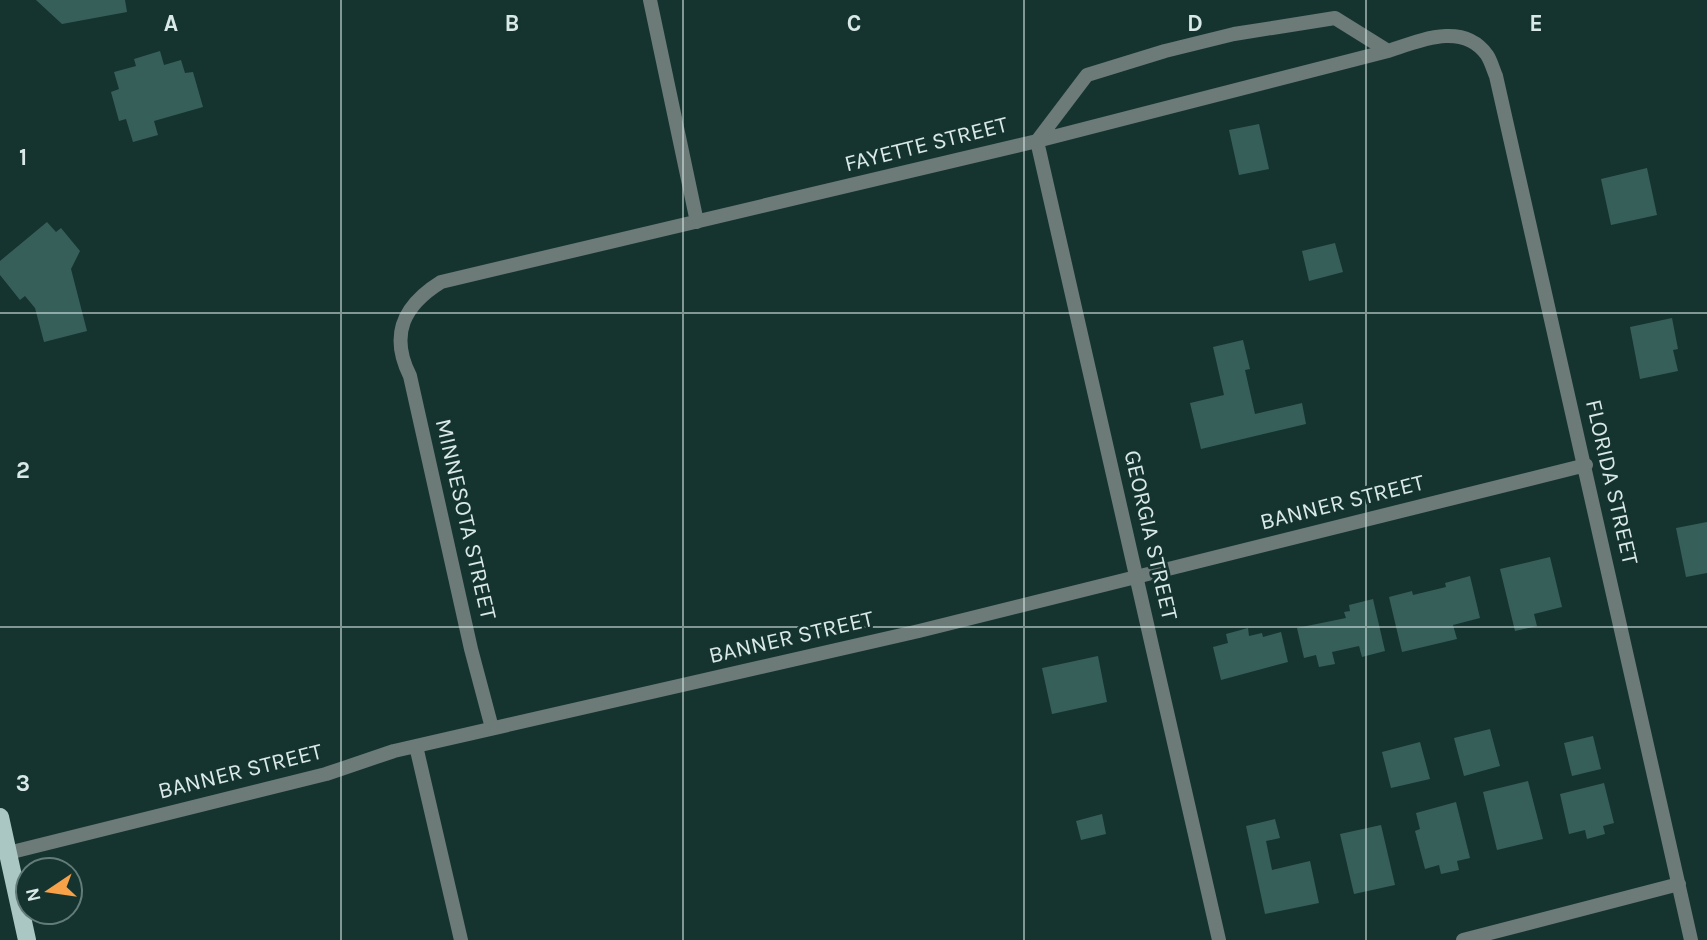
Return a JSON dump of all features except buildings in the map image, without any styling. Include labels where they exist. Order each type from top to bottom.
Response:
[{"type":"main road","points":[[0,817],[27,940]]},
{"type":"street","points":[[650,0],[697,222]]},
{"type":"street","points":[[1037,141],[1087,75],[1165,51],[1234,34],[1335,18],[1388,51]]},
{"type":"street","name":"FAYETTE STREET","points":[[404,320],[421,295],[441,282],[1037,141],[1388,51],[1435,36],[1455,36],[1473,42]]},
{"type":"street","name":"FLORIDA STREET","points":[[1473,42],[1487,54],[1496,76],[1692,940]]},
{"type":"street","name":"GEORGIA STREET","points":[[1037,141],[1219,940]]},
{"type":"street","name":"MINNESOTA STREET","points":[[404,320],[400,344],[410,376],[471,649],[492,729]]},
{"type":"street","name":"BANNER STREET","points":[[8,853],[326,774],[416,746],[919,631],[1586,465]]},
{"type":"street","points":[[416,746],[461,940]]},
{"type":"street","points":[[1463,940],[1679,884]]}]
